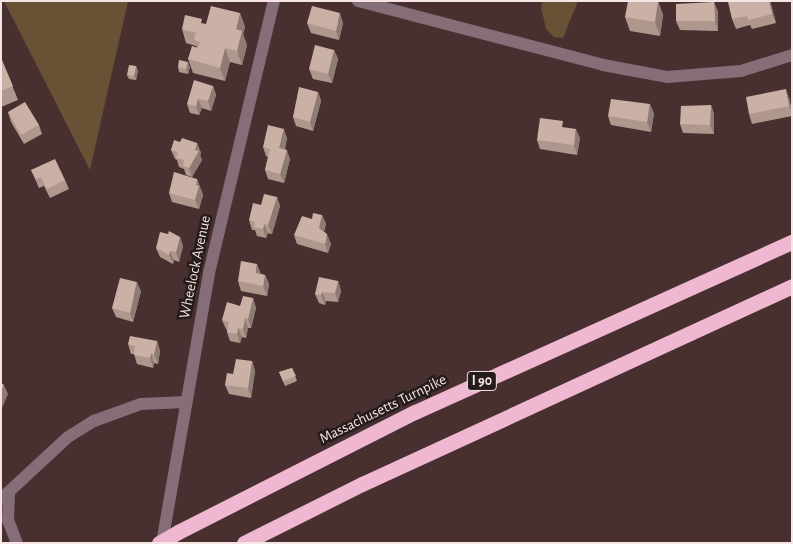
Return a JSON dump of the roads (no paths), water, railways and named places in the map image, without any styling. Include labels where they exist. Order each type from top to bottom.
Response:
[{"type":"highway","name":"Massachusetts Turnpike","points":[[158,543],[414,412],[792,242]]},
{"type":"highway","points":[[244,543],[362,484],[792,286]]},
{"type":"highway","points":[[752,304],[792,292]]},
{"type":"street","name":"Wheelock Avenue","points":[[162,543],[185,402],[226,196],[274,1]]},
{"type":"street","points":[[358,1],[603,65],[667,77],[741,72],[792,55]]},
{"type":"street","points":[[17,543],[8,520],[5,496],[68,437],[94,421],[141,404],[185,402]]}]
